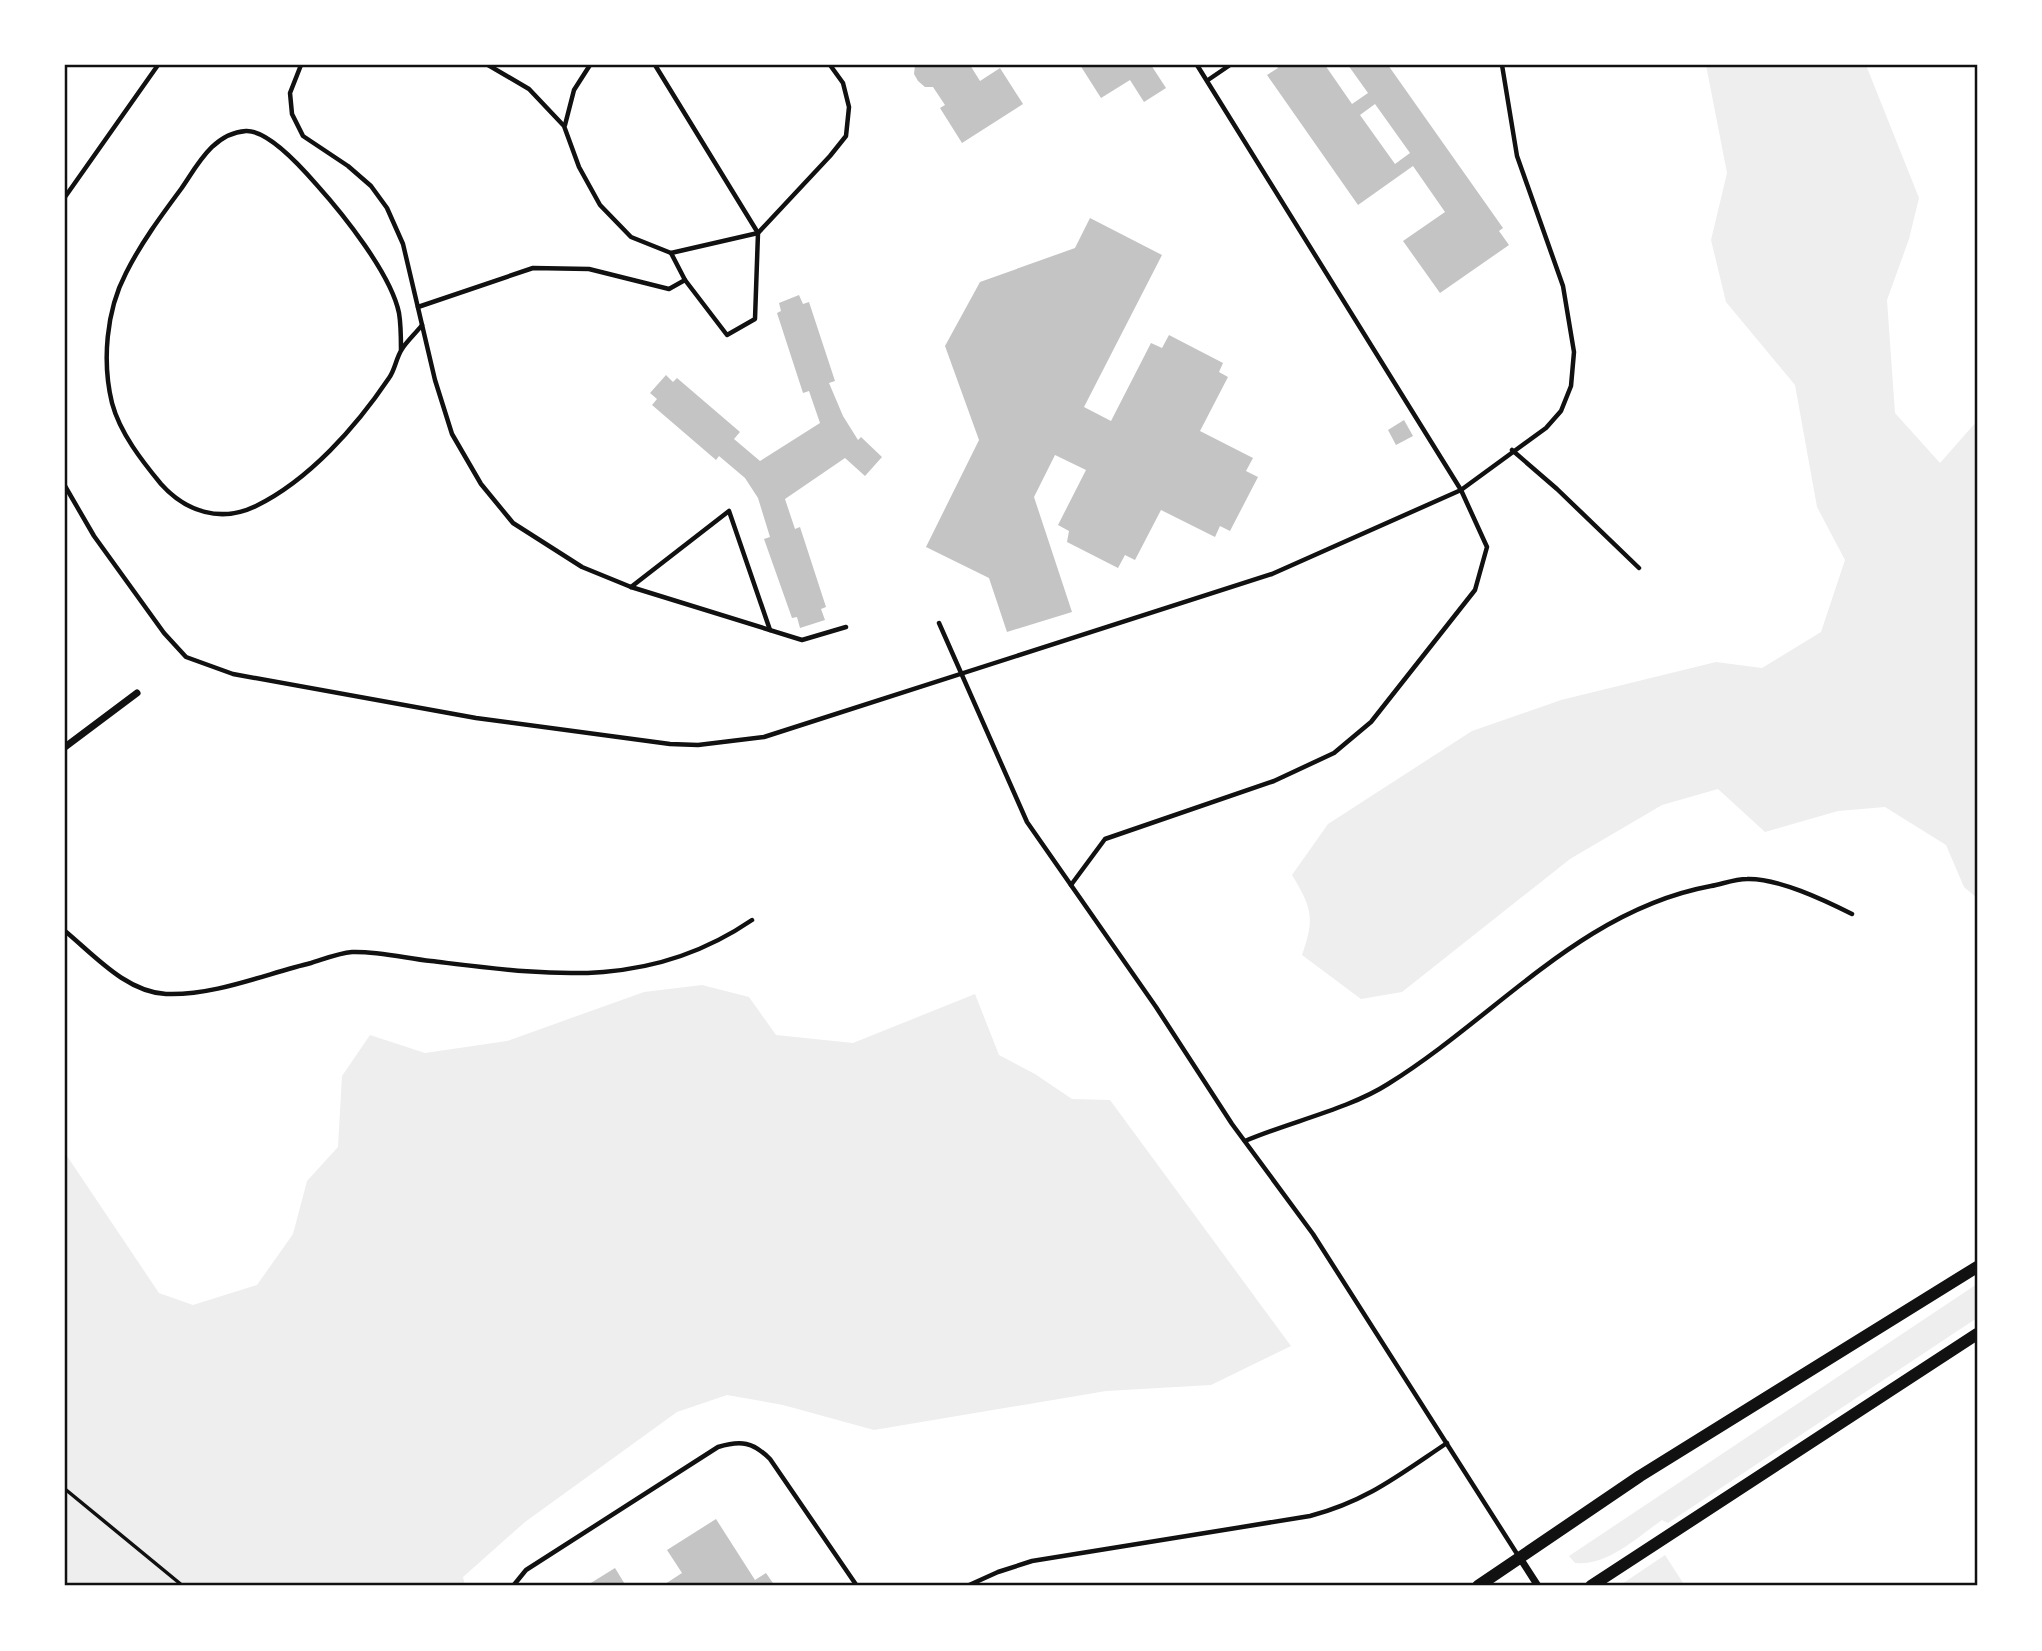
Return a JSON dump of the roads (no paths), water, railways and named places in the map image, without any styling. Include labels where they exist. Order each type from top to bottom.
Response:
[{"type":"main road","points":[[1478,1586],[1640,1476],[1887,1326],[1977,1267]]},
{"type":"main road","points":[[1591,1586],[1977,1334]]},
{"type":"street","points":[[65,747],[137,693]]},
{"type":"street","points":[[1520,1558],[1538,1586]]},
{"type":"lane","points":[[65,197],[158,65]]},
{"type":"lane","points":[[301,65],[290,93],[292,114],[303,136],[348,166],[371,186],[387,208],[404,244],[435,380],[453,434],[481,484],[513,523],[554,552],[631,587],[771,631],[802,640],[846,627]]},
{"type":"lane","points":[[488,65],[529,89],[564,126],[579,167],[600,205],[631,237],[671,253],[758,233],[846,136],[849,107],[843,83],[830,65]]},
{"type":"lane","points":[[564,126],[574,90],[590,65]]},
{"type":"lane","points":[[655,65],[758,233],[755,319],[727,335],[685,280],[671,253]]},
{"type":"lane","points":[[1071,885],[1105,839],[1274,781],[1334,753],[1371,722],[1475,590],[1487,547],[1461,490],[1197,65]]},
{"type":"lane","points":[[1208,80],[1230,65]]},
{"type":"lane","points":[[65,486],[94,536],[164,633],[186,657],[246,677],[476,718],[670,744],[698,745],[764,737],[1272,574],[1461,490],[1512,450],[1546,428],[1562,411],[1571,386],[1574,352],[1563,286],[1517,156],[1502,65]]},
{"type":"lane","points":[[401,350],[398,312],[383,274],[300,166],[266,138],[248,131],[229,135],[210,148],[147,236],[124,276],[110,317],[108,357],[113,404],[137,456],[171,495],[196,511],[226,515],[256,506],[301,475],[352,428],[391,376],[401,350],[422,325]]},
{"type":"lane","points":[[418,307],[533,268],[589,269],[669,289],[685,280]]},
{"type":"lane","points":[[1512,450],[1558,489],[1639,569]]},
{"type":"lane","points":[[631,587],[729,511],[771,631]]},
{"type":"lane","points":[[939,623],[1027,822],[1245,1141],[1313,1234],[1520,1558]]},
{"type":"lane","points":[[1245,1141],[1386,1086],[1450,1040],[1570,946],[1638,907],[1687,890],[1748,879],[1810,893],[1852,914]]},
{"type":"lane","points":[[65,931],[117,975],[140,988],[165,994],[198,992],[351,952],[550,975],[607,974],[654,964],[719,943],[752,920]]},
{"type":"lane","points":[[513,1586],[526,1570],[718,1447],[736,1441],[755,1445],[770,1459],[857,1586]]},
{"type":"lane","points":[[967,1586],[998,1572],[1032,1562],[1310,1516],[1342,1508],[1368,1496],[1447,1443]]}]
